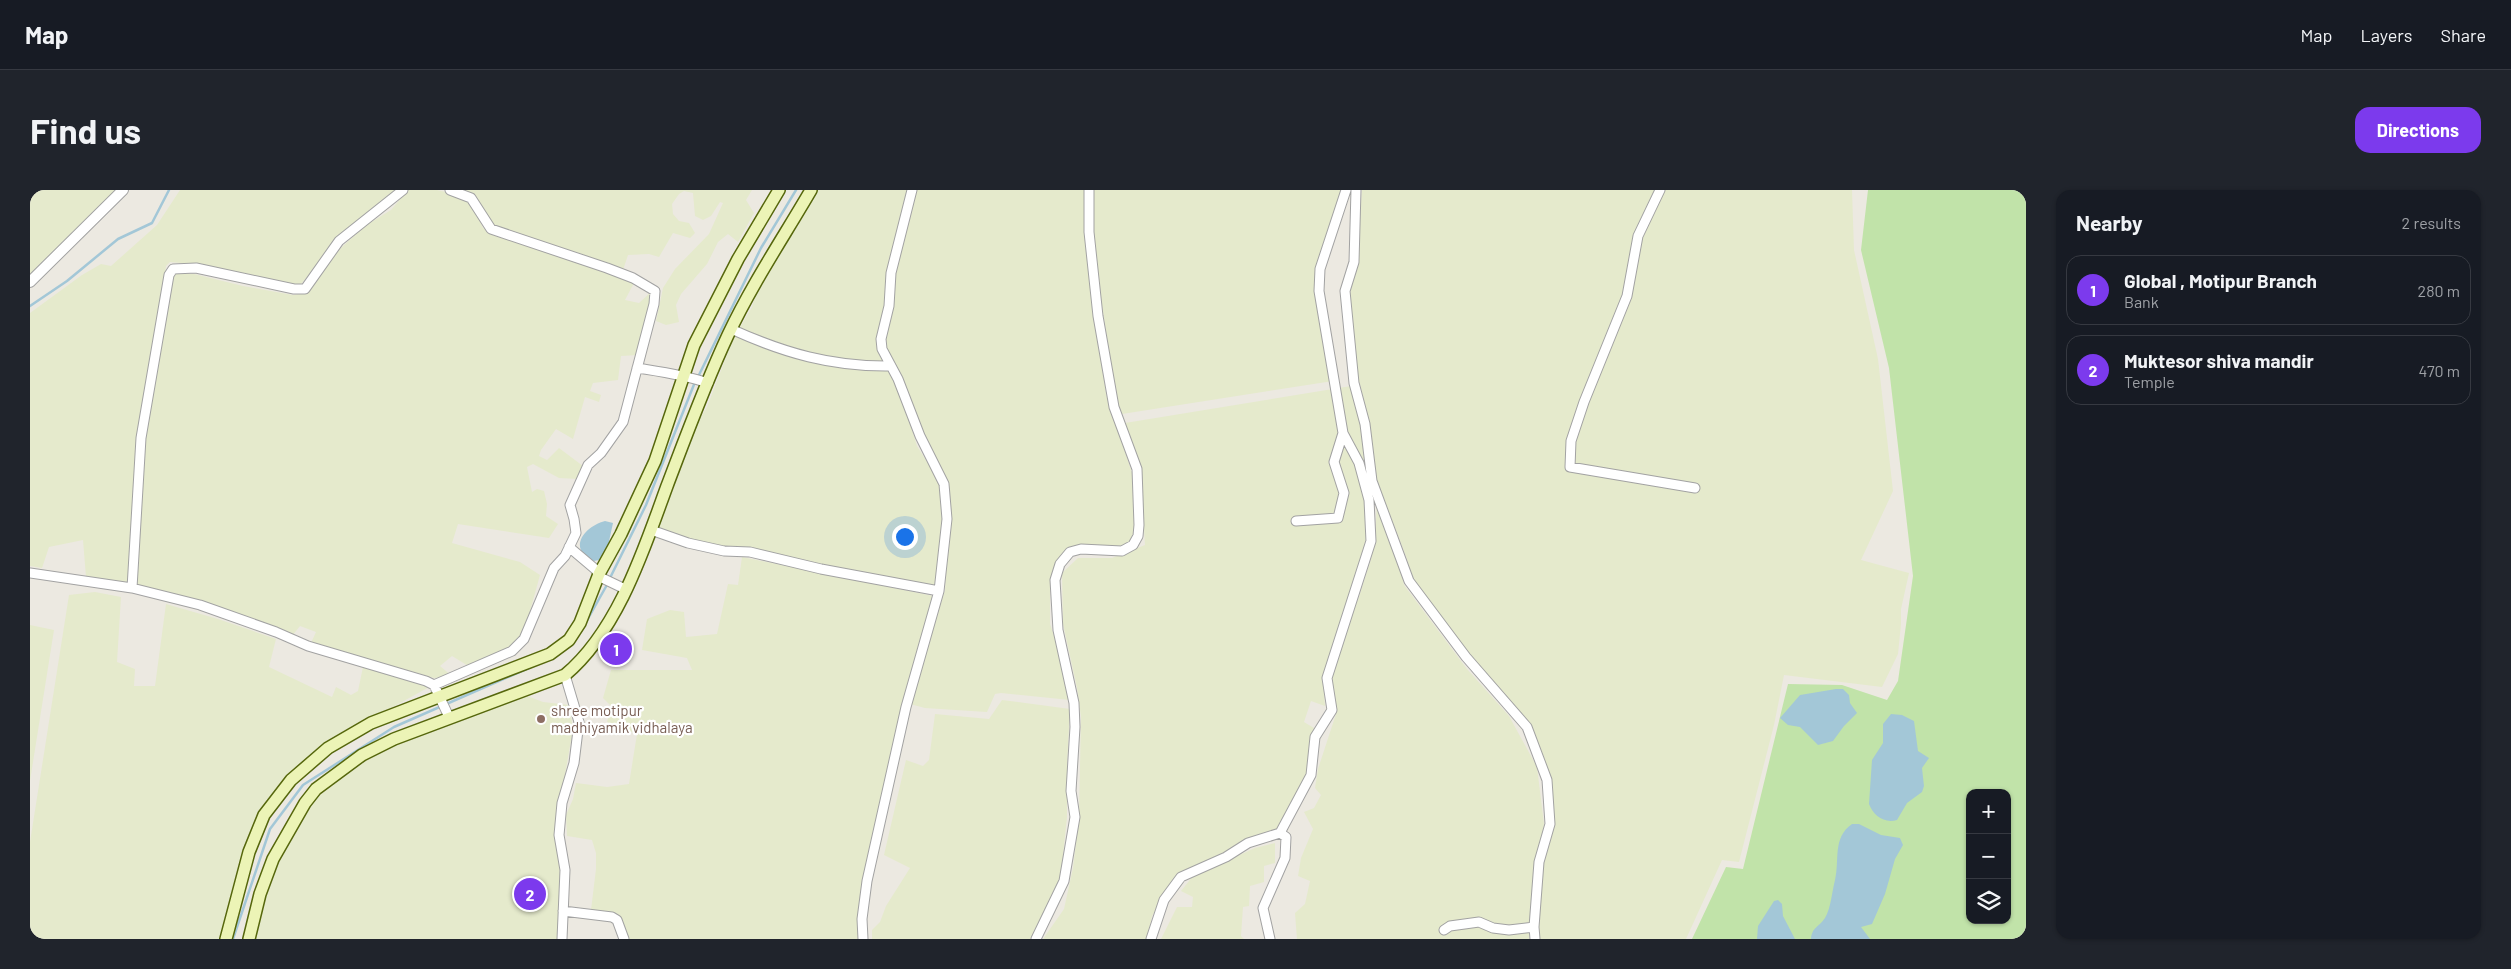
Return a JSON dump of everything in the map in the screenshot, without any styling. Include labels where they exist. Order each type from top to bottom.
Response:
[{"type":"main road","points":[[226,939],[249,852],[264,814],[291,780],[328,748],[371,722],[440,698],[550,654],[569,640],[580,623],[654,461],[694,345],[715,301],[779,190]]},
{"type":"main road","points":[[249,939],[260,894],[273,859],[305,803],[316,789],[362,755],[394,739],[448,714],[566,675],[582,661],[604,629],[621,587],[651,530],[731,329],[756,280],[811,190]]},
{"type":"street","points":[[30,282],[123,190]]},
{"type":"street","points":[[132,588],[141,438],[170,276],[173,269],[196,268],[294,289],[305,289],[340,241],[403,190]]},
{"type":"street","points":[[30,573],[132,588],[200,605],[276,632],[308,646],[434,685],[512,651],[524,639],[554,568],[565,556],[576,533],[570,505],[588,464],[601,452],[623,422],[654,304],[655,291],[653,288],[608,268],[491,229],[471,198],[450,190]]},
{"type":"street","points":[[862,939],[862,919],[867,881],[906,707],[939,591],[947,520],[944,484],[920,436],[882,349],[882,339],[889,306],[891,273],[912,190]]},
{"type":"street","points":[[1036,939],[1064,881],[1075,817],[1071,791],[1075,727],[1074,703],[1058,630],[1054,580],[1060,564],[1070,552],[1081,549],[1122,551],[1133,545],[1138,536],[1139,525],[1136,469],[1114,407],[1098,316],[1089,232],[1089,190]]},
{"type":"street","points":[[1151,939],[1164,900],[1182,877],[1226,857],[1248,843],[1280,833],[1311,775],[1315,737],[1332,710],[1327,678],[1371,541],[1369,500],[1359,463],[1343,433],[1319,291],[1320,269],[1346,190]]},
{"type":"street","points":[[1356,190],[1354,262],[1345,291],[1354,383],[1365,424],[1372,481],[1409,581],[1466,657],[1528,727],[1547,780],[1550,824],[1539,862],[1534,927],[1535,939]]},
{"type":"street","points":[[1660,190],[1638,236],[1627,296],[1584,402],[1572,441],[1570,467],[1695,488]]},
{"type":"street","points":[[731,329],[808,358],[841,364],[891,366]]},
{"type":"street","points":[[637,368],[664,372],[675,376],[685,375],[708,383]]},
{"type":"street","points":[[1296,521],[1338,518],[1344,493],[1334,462],[1343,433]]},
{"type":"street","points":[[651,530],[688,543],[724,551],[750,552],[821,569],[939,591]]},
{"type":"street","points":[[569,547],[584,558],[600,576],[621,587]]},
{"type":"street","points":[[562,939],[565,870],[560,835],[562,803],[574,763],[579,722],[566,675]]},
{"type":"street","points":[[434,685],[448,714]]},
{"type":"street","points":[[1270,939],[1263,908],[1285,858],[1286,837],[1280,833]]},
{"type":"street","points":[[563,912],[612,917],[617,920],[624,939]]},
{"type":"street","points":[[1444,930],[1450,926],[1479,922],[1493,928],[1509,930],[1534,927]]},
{"type":"green space","points":[[30,190],[119,190],[30,277]]},
{"type":"green space","points":[[180,190],[400,190],[332,247],[301,284],[292,285],[181,263],[170,262],[166,266],[128,581],[123,583],[86,577],[83,540],[49,547],[42,568],[30,566],[30,313],[82,275],[101,264],[111,266],[157,225]]},
{"type":"green space","points":[[408,190],[437,190],[459,195],[473,206],[483,228],[634,283],[625,300],[639,303],[651,292],[650,307],[638,355],[621,356],[618,380],[593,383],[590,391],[601,395],[599,402],[585,397],[573,439],[556,429],[541,450],[539,456],[547,460],[559,448],[583,466],[578,479],[559,478],[533,464],[527,467],[532,492],[537,489],[544,491],[547,504],[546,516],[558,524],[549,538],[458,524],[452,543],[520,562],[540,575],[522,640],[508,649],[470,667],[452,656],[440,666],[452,676],[434,678],[311,643],[316,632],[300,626],[292,636],[136,587],[145,435],[171,283],[175,273],[194,274],[243,286],[293,295],[306,293],[319,271],[343,246],[365,226],[391,210]]},
{"type":"green space","points":[[457,190],[752,190],[746,200],[754,213],[738,242],[728,234],[718,242],[707,264],[681,294],[676,305],[679,322],[666,325],[656,321],[663,288],[675,269],[709,234],[723,203],[720,202],[711,216],[703,220],[695,216],[693,193],[684,191],[679,194],[672,204],[673,214],[679,221],[689,223],[695,233],[690,238],[673,233],[659,257],[649,254],[628,255],[623,270],[492,226],[477,197]]},
{"type":"green space","points":[[817,190],[908,190],[879,333],[879,355],[897,381],[917,446],[936,476],[940,487],[944,523],[938,588],[754,550],[690,542],[655,529],[696,425],[707,407],[733,339],[752,307],[758,287]]},
{"type":"green space","points":[[916,190],[1086,190],[1088,268],[1106,394],[1134,479],[1136,521],[1133,535],[1128,543],[1113,549],[1096,548],[1084,544],[1071,548],[1061,554],[1052,573],[1050,584],[1050,624],[1070,700],[1001,693],[995,694],[987,712],[925,708],[910,704],[945,590],[949,515],[949,491],[939,465],[924,438],[884,346],[894,294],[896,263],[912,212]]},
{"type":"green space","points":[[1094,190],[1343,190],[1316,278],[1333,381],[1122,414],[1117,404],[1092,230]]},
{"type":"green space","points":[[1362,190],[1852,190],[1854,250],[1878,359],[1893,491],[1861,560],[1909,573],[1901,609],[1898,654],[1882,687],[1784,675],[1774,725],[1739,862],[1722,860],[1686,939],[1538,939],[1542,864],[1554,821],[1529,727],[1462,648],[1411,580],[1407,559],[1377,481],[1368,417],[1357,372],[1351,326],[1350,294],[1356,267]]},
{"type":"green space","points":[[1868,190],[2026,190],[2026,939],[1692,939],[1726,867],[1743,869],[1788,684],[1842,685],[1887,700],[1898,681],[1913,576],[1889,368],[1861,250]]},
{"type":"green space","points":[[1351,386],[1364,440],[1370,482],[1366,539],[1323,679],[1325,706],[1311,701],[1304,722],[1314,728],[1308,773],[1278,829],[1239,843],[1214,859],[1176,876],[1152,916],[1147,939],[1043,939],[1064,909],[1073,868],[1079,817],[1081,717],[1077,688],[1063,624],[1062,573],[1078,558],[1112,558],[1145,545],[1140,466],[1125,423]]},
{"type":"green space","points":[[1377,501],[1397,549],[1404,585],[1467,669],[1509,716],[1537,767],[1544,824],[1535,870],[1529,939],[1297,939],[1295,913],[1305,904],[1310,881],[1298,876],[1301,858],[1313,829],[1304,812],[1314,808],[1321,795],[1315,788],[1318,769],[1336,714],[1332,677],[1354,604],[1358,600],[1371,559],[1375,540]]},
{"type":"green space","points":[[742,557],[933,596],[886,774],[861,939],[628,939],[609,914],[591,910],[596,869],[596,853],[592,840],[567,836],[566,815],[573,799],[576,783],[607,787],[629,784],[637,734],[607,722],[611,706],[603,698],[611,670],[692,670],[687,658],[642,650],[647,619],[670,610],[684,612],[686,637],[717,634],[728,584],[738,585]]},
{"type":"green space","points":[[95,592],[121,597],[117,662],[135,669],[134,686],[155,686],[166,604],[276,639],[269,667],[332,697],[336,687],[351,695],[358,691],[363,667],[431,686],[362,724],[298,765],[262,810],[246,846],[219,939],[30,939],[30,842],[69,595]]},
{"type":"green space","points":[[30,625],[54,630],[30,781]]},
{"type":"green space","points":[[522,694],[543,702],[569,705],[573,729],[562,792],[558,851],[561,874],[558,939],[253,939],[279,855],[309,805],[331,782],[358,764],[440,725]]},
{"type":"green space","points":[[1002,700],[1070,709],[1067,817],[1061,875],[1041,919],[1030,939],[872,939],[872,930],[880,922],[886,906],[910,868],[884,855],[906,760],[923,766],[929,760],[935,714],[989,719]]},
{"type":"green space","points":[[1275,843],[1275,863],[1264,866],[1264,882],[1250,886],[1249,906],[1243,907],[1241,936],[1244,939],[1161,939],[1177,907],[1192,907],[1193,897],[1181,891],[1193,876],[1255,848]]},
{"type":"water","points":[[605,521],[613,523],[608,546],[599,560],[594,561],[581,550],[580,544],[585,533]]},
{"type":"water","points":[[1843,689],[1849,695],[1850,703],[1857,713],[1833,741],[1818,745],[1800,727],[1788,725],[1780,718],[1800,695]]},
{"type":"water","points":[[1891,714],[1902,715],[1914,721],[1918,751],[1929,758],[1922,768],[1924,786],[1922,792],[1907,803],[1897,820],[1888,821],[1883,820],[1873,812],[1869,804],[1872,760],[1883,743],[1883,724]]},
{"type":"water","points":[[1852,824],[1859,824],[1881,835],[1900,838],[1903,845],[1895,859],[1885,894],[1872,924],[1861,927],[1870,939],[1811,939],[1814,929],[1823,921],[1829,909],[1839,843],[1846,830]]},
{"type":"water","points":[[1778,900],[1782,904],[1783,916],[1795,939],[1757,939],[1758,926],[1774,901]]},
{"type":"waterway","points":[[30,306],[67,281],[118,239],[152,223],[169,190]]},
{"type":"waterway","points":[[698,377],[761,248],[796,190]]},
{"type":"waterway","points":[[610,578],[646,505],[695,382]]},
{"type":"waterway","points":[[585,624],[608,583]]},
{"type":"waterway","points":[[233,939],[270,829],[303,785],[394,727],[540,663]]},
{"type":"place","name":"Global , Motipur Branch","points":[[616,649]]},
{"type":"place","name":"shree motipur madhiyamik vidhalaya","points":[[541,719]]},
{"type":"place","name":"Muktesor shiva mandir","points":[[530,894]]}]
